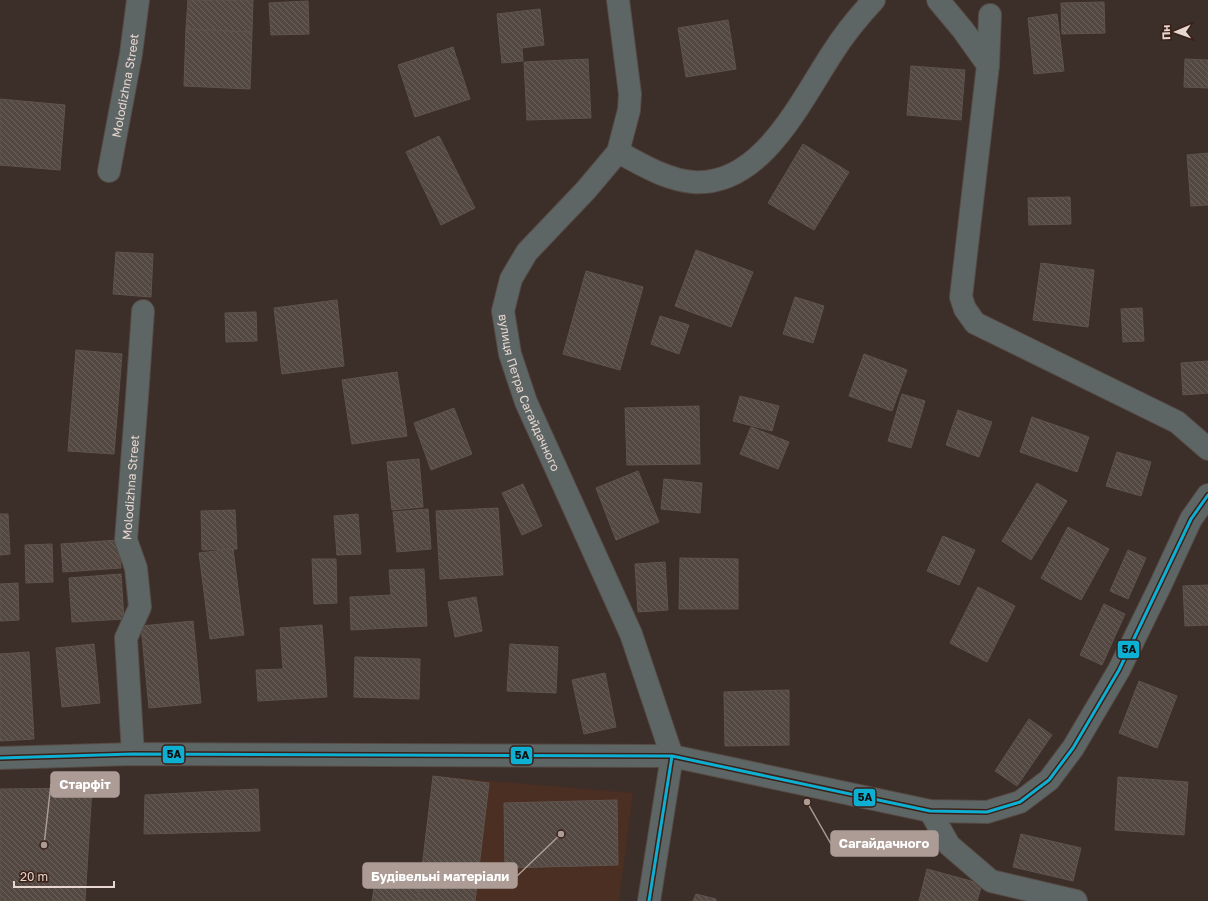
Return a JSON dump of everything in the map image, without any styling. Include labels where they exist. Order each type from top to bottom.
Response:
[{"type":"street","name":"Molodizhna Street","points":[[109,171],[131,54],[138,0]]},
{"type":"street","name":"вулиця Петра Сагайдачного","points":[[618,0],[630,94],[629,110],[618,152],[586,190],[527,252],[510,279],[503,311],[510,354],[526,402],[631,634],[672,756]]},
{"type":"street","points":[[618,152],[673,178],[694,182],[715,180],[737,172],[760,156],[784,129],[855,20],[874,0]]},
{"type":"street","points":[[938,0],[988,66]]},
{"type":"street","points":[[990,15],[988,66],[961,297],[964,309],[975,323],[1177,422],[1208,449]]},
{"type":"street","name":"Molodizhna Street","points":[[133,754],[126,638],[140,607],[136,568],[126,540],[143,311]]},
{"type":"street","points":[[0,758],[133,754],[672,756],[930,811],[987,812],[1020,802],[1049,780],[1073,748],[1119,670],[1161,584],[1190,519],[1208,495]]},
{"type":"street","points":[[649,901],[672,756]]},
{"type":"street","points":[[930,811],[949,845],[991,881],[1076,901]]},
{"type":"shaded area","points":[[433,776],[633,793],[619,901],[418,901]]},
{"type":"building","points":[[188,0],[253,0],[252,32],[186,29]]},
{"type":"building","points":[[308,1],[309,34],[271,35],[269,3]]},
{"type":"building","points":[[1104,2],[1105,33],[1062,34],[1061,3]]},
{"type":"building","points":[[540,9],[544,45],[522,48],[523,61],[502,63],[497,14]]},
{"type":"building","points":[[1057,14],[1064,71],[1034,74],[1028,18]]},
{"type":"building","points":[[728,20],[736,69],[686,77],[678,28]]},
{"type":"building","points":[[186,29],[252,32],[250,89],[184,86]]},
{"type":"building","points":[[453,47],[470,99],[415,117],[398,65]]},
{"type":"building","points":[[588,59],[591,118],[527,120],[524,62]]},
{"type":"building","points":[[1185,59],[1208,60],[1208,88],[1184,87]]},
{"type":"building","points":[[911,66],[965,70],[961,120],[907,115]]},
{"type":"building","points":[[0,99],[65,105],[60,170],[0,165]]},
{"type":"building","points":[[439,136],[475,208],[441,225],[406,152]]},
{"type":"building","points":[[803,144],[849,172],[814,230],[768,203]]},
{"type":"building","points":[[1208,153],[1208,205],[1191,206],[1187,155]]},
{"type":"building","points":[[1070,197],[1071,224],[1029,225],[1028,198]]},
{"type":"building","points":[[696,250],[753,272],[731,327],[675,306]]},
{"type":"building","points":[[116,252],[153,254],[151,297],[113,294]]},
{"type":"building","points":[[1041,263],[1094,270],[1088,327],[1033,320]]},
{"type":"building","points":[[586,271],[643,287],[620,370],[563,354]]},
{"type":"building","points":[[795,297],[824,306],[813,343],[783,334]]},
{"type":"building","points":[[337,300],[344,366],[282,374],[274,308]]},
{"type":"building","points":[[1142,308],[1144,341],[1123,342],[1121,309]]},
{"type":"building","points":[[256,312],[257,341],[226,342],[225,313]]},
{"type":"building","points":[[660,316],[689,325],[679,354],[651,344]]},
{"type":"building","points":[[76,350],[122,354],[114,454],[68,451]]},
{"type":"building","points":[[864,354],[907,370],[892,411],[849,396]]},
{"type":"building","points":[[1208,361],[1208,393],[1183,395],[1181,363]]},
{"type":"building","points":[[397,372],[407,436],[352,444],[342,380]]},
{"type":"building","points":[[902,394],[925,401],[911,448],[888,441]]},
{"type":"building","points":[[740,396],[779,406],[772,431],[733,421]]},
{"type":"building","points":[[699,406],[700,464],[627,465],[625,408]]},
{"type":"building","points":[[454,408],[472,454],[431,470],[414,423]]},
{"type":"building","points":[[958,410],[992,422],[979,457],[946,445]]},
{"type":"building","points":[[1032,417],[1089,437],[1077,472],[1020,452]]},
{"type":"building","points":[[751,427],[789,442],[778,469],[740,454]]},
{"type":"building","points":[[1117,452],[1151,462],[1141,496],[1106,486]]},
{"type":"building","points":[[419,459],[423,507],[392,510],[387,462]]},
{"type":"building","points":[[638,471],[659,522],[616,540],[596,488]]},
{"type":"building","points":[[664,479],[702,483],[700,513],[661,509]]},
{"type":"building","points":[[1037,483],[1067,501],[1031,560],[1002,541]]},
{"type":"building","points":[[523,484],[542,526],[522,535],[502,493]]},
{"type":"building","points":[[498,508],[503,575],[440,579],[436,511]]},
{"type":"building","points":[[428,509],[431,549],[397,552],[393,512]]},
{"type":"building","points":[[235,510],[237,549],[202,550],[201,511]]},
{"type":"building","points":[[0,514],[8,514],[10,554],[0,555]]},
{"type":"building","points":[[358,514],[361,554],[337,555],[334,516]]},
{"type":"building","points":[[1068,527],[1109,549],[1081,600],[1041,578]]},
{"type":"building","points":[[943,536],[975,550],[959,585],[927,571]]},
{"type":"building","points":[[118,540],[121,568],[63,572],[61,544]]},
{"type":"building","points":[[52,544],[53,582],[26,583],[25,545]]},
{"type":"building","points":[[233,549],[244,635],[210,639],[199,553]]},
{"type":"building","points":[[1128,550],[1146,558],[1128,599],[1110,591]]},
{"type":"building","points":[[680,558],[738,559],[738,609],[679,609]]},
{"type":"building","points":[[312,559],[336,559],[337,603],[314,604]]},
{"type":"building","points":[[665,562],[668,610],[638,612],[635,564]]},
{"type":"building","points":[[424,569],[427,626],[351,630],[350,597],[391,595],[389,570]]},
{"type":"building","points":[[121,574],[124,619],[72,622],[69,578]]},
{"type":"building","points":[[18,583],[19,620],[0,621],[0,584]]},
{"type":"building","points":[[1208,585],[1208,625],[1185,626],[1183,586]]},
{"type":"building","points":[[978,587],[1015,606],[987,662],[950,643]]},
{"type":"building","points":[[476,597],[482,631],[455,637],[448,602]]},
{"type":"building","points":[[1104,604],[1125,614],[1102,665],[1080,655]]},
{"type":"building","points":[[193,621],[201,703],[149,708],[141,626]]},
{"type":"building","points":[[322,625],[327,697],[258,701],[256,670],[283,669],[280,628]]},
{"type":"building","points":[[94,644],[100,703],[62,707],[56,648]]},
{"type":"building","points":[[510,644],[558,647],[556,693],[507,691]]},
{"type":"building","points":[[29,652],[34,739],[0,741],[0,654]]},
{"type":"building","points":[[355,657],[420,659],[419,699],[354,697]]},
{"type":"building","points":[[605,673],[616,727],[584,734],[572,680]]},
{"type":"building","points":[[1139,681],[1177,696],[1157,748],[1119,733]]},
{"type":"building","points":[[789,690],[789,745],[725,746],[724,692]]},
{"type":"building","points":[[1029,719],[1052,735],[1017,786],[995,771]]},
{"type":"building","points":[[433,776],[489,783],[475,901],[418,901]]},
{"type":"building","points":[[1118,777],[1188,782],[1184,835],[1115,830]]},
{"type":"building","points":[[92,788],[85,901],[0,901],[0,789]]},
{"type":"building","points":[[258,789],[260,831],[144,834],[145,795]]},
{"type":"building","points":[[617,800],[618,865],[505,868],[504,803]]},
{"type":"building","points":[[1021,834],[1081,848],[1073,881],[1013,867]]},
{"type":"building","points":[[927,869],[982,884],[977,901],[919,901]]},
{"type":"building","points":[[375,882],[419,888],[418,901],[372,901]]},
{"type":"building","points":[[696,894],[716,899],[716,901],[693,901]]},
{"type":"transit line","name":"5А","points":[[0,758],[133,754],[672,756],[930,811],[987,812],[1020,802],[1049,780],[1073,748],[1119,670],[1191,519],[1208,495]]},
{"type":"transit line","name":"5А","points":[[649,901],[672,756]]},
{"type":"place","name":"Сагайдачного","points":[[807,802]]},
{"type":"place","name":"Будівельні матеріали","points":[[561,834]]},
{"type":"place","name":"Старфіт","points":[[44,845]]}]
